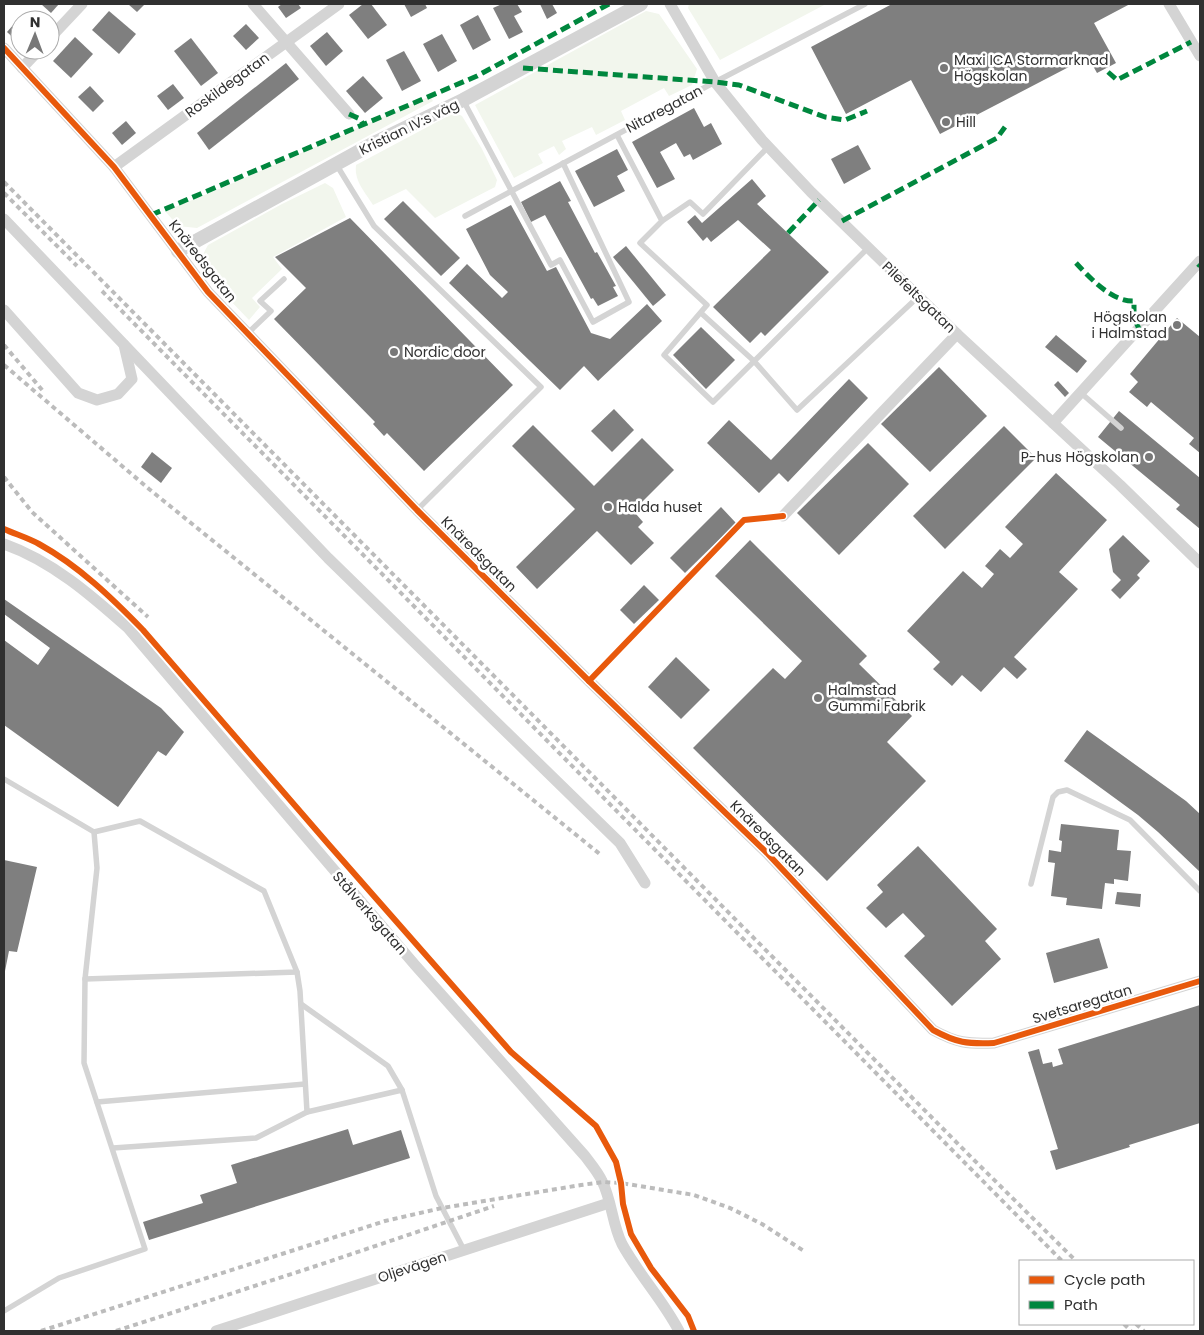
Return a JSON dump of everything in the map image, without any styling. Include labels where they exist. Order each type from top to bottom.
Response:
[{"type":"street","points":[[60,27],[82,4]]},
{"type":"street","points":[[253,4],[349,114]]},
{"type":"street","name":"Roskildegatan","points":[[114,167],[339,4]]},
{"type":"street","name":"Pilefeltsgatan","points":[[670,4],[715,82],[768,147],[811,192],[957,334],[1200,563]]},
{"type":"street","points":[[1169,4],[1200,56]]},
{"type":"street","name":"Kristian IV:s väg","points":[[178,251],[376,142],[463,100],[633,5]]},
{"type":"street","name":"Knäredsgatan","points":[[4,48],[114,167],[208,292],[417,510],[589,681],[767,853],[933,1030],[950,1039],[969,1044]]},
{"type":"street","points":[[22,68],[30,60]]},
{"type":"street","points":[[4,219],[328,558],[620,843],[645,883]]},
{"type":"street","points":[[1053,423],[1200,261]]},
{"type":"street","points":[[4,310],[78,393],[98,400],[118,394],[132,379],[124,344]]},
{"type":"street","points":[[783,516],[957,334]]},
{"type":"street","name":"Stålverksgatan","points":[[4,544],[54,569],[90,594],[128,628],[415,966],[585,1156],[603,1182],[614,1223],[622,1243],[641,1274],[671,1315],[679,1331]]},
{"type":"street","name":"Svetsaregatan","points":[[969,1044],[994,1043],[1200,981]]},
{"type":"street","name":"Oljevägen","points":[[216,1331],[609,1203]]},
{"type":"lane","name":"Nitaregatan","points":[[465,216],[865,4]]},
{"type":"lane","points":[[463,100],[551,265],[560,260],[593,322],[629,302],[563,163]]},
{"type":"lane","points":[[617,134],[662,221]]},
{"type":"lane","points":[[768,147],[703,214],[690,202],[662,221],[640,243],[707,306],[664,355],[712,402],[869,247]]},
{"type":"lane","points":[[336,164],[374,226],[541,387],[417,510]]},
{"type":"lane","points":[[248,334],[271,311],[260,301],[284,278]]},
{"type":"lane","points":[[701,313],[754,361],[797,410],[918,296]]},
{"type":"lane","points":[[1081,393],[1121,428]]},
{"type":"lane","points":[[4,779],[94,832],[140,821],[264,891],[297,972],[301,1004],[307,1112]]},
{"type":"lane","points":[[1031,884],[1053,797],[1058,792],[1067,790],[1130,820],[1200,892]]},
{"type":"lane","points":[[4,1311],[59,1278],[145,1249],[84,1063],[85,979],[97,868],[94,832]]},
{"type":"lane","points":[[85,979],[297,972]]},
{"type":"lane","points":[[301,1004],[388,1066],[402,1090],[436,1196],[464,1250]]},
{"type":"lane","points":[[97,1102],[305,1084]]},
{"type":"lane","points":[[113,1148],[256,1138],[307,1112],[402,1090]]},
{"type":"shaded area","points":[[689,4],[826,4],[720,60],[688,8]]},
{"type":"shaded area","points":[[646,11],[659,14],[697,69],[692,85],[669,96],[664,88],[621,111],[625,120],[596,135],[592,127],[562,141],[566,149],[559,155],[554,146],[538,154],[543,163],[514,178],[475,105]]},
{"type":"shaded area","points":[[430,96],[433,101],[197,228],[178,226],[165,211],[224,187]]},
{"type":"shaded area","points":[[456,113],[462,116],[482,149],[497,180],[495,187],[435,218],[406,189],[373,205],[358,181],[356,165]]},
{"type":"shaded area","points":[[325,183],[333,188],[346,217],[273,257],[282,269],[252,298],[260,307],[249,320],[204,273],[201,258],[208,245],[282,204]]},
{"type":"building","points":[[41,4],[59,4],[54,10],[48,10]]},
{"type":"building","points":[[128,4],[143,4],[144,5],[137,12]]},
{"type":"building","points":[[282,4],[298,4],[301,8],[286,18],[278,7]]},
{"type":"building","points":[[363,4],[371,4],[387,25],[368,39],[349,15]]},
{"type":"building","points":[[404,4],[425,4],[427,8],[411,17]]},
{"type":"building","points":[[502,4],[517,4],[522,12],[514,16],[523,32],[509,39],[493,8]]},
{"type":"building","points":[[540,4],[552,4],[557,13],[547,19]]},
{"type":"building","name":"Maxi ICA Stormarknad Högskolan","points":[[892,4],[1130,4],[1094,23],[1116,63],[1097,73],[1088,57],[940,134],[911,80],[846,114],[811,47]]},
{"type":"building","points":[[109,11],[136,34],[119,54],[92,30]]},
{"type":"building","points":[[478,15],[491,40],[473,50],[460,25]]},
{"type":"building","points":[[246,24],[259,38],[246,50],[233,36]]},
{"type":"building","points":[[327,32],[343,51],[326,66],[310,46]]},
{"type":"building","points":[[442,34],[457,61],[438,72],[423,44]]},
{"type":"building","points":[[75,37],[93,54],[71,78],[53,61],[60,60],[60,53]]},
{"type":"building","points":[[191,38],[218,73],[201,86],[174,51]]},
{"type":"building","points":[[404,51],[421,81],[402,91],[386,60]]},
{"type":"building","points":[[286,63],[299,79],[209,150],[197,133]]},
{"type":"building","points":[[363,76],[383,98],[365,113],[346,91]]},
{"type":"building","points":[[173,84],[184,98],[168,110],[157,96]]},
{"type":"building","points":[[90,86],[104,101],[93,112],[78,97]]},
{"type":"building","points":[[694,108],[704,127],[711,123],[722,144],[693,160],[690,154],[684,157],[676,143],[660,152],[675,179],[657,188],[632,142]]},
{"type":"building","points":[[126,121],[136,133],[122,145],[112,133]]},
{"type":"building","points":[[858,145],[871,169],[844,184],[831,159]]},
{"type":"building","points":[[617,149],[628,170],[617,176],[625,191],[594,207],[575,171]]},
{"type":"building","points":[[752,179],[766,196],[757,204],[829,272],[765,336],[761,332],[750,343],[713,307],[771,250],[738,220],[711,242],[707,237],[703,241],[687,222],[695,215],[702,223]]},
{"type":"building","points":[[560,181],[571,201],[568,202],[595,253],[597,252],[616,286],[613,287],[618,296],[598,306],[593,298],[591,299],[545,215],[531,222],[521,202]]},
{"type":"building","points":[[403,201],[460,258],[441,276],[384,219]]},
{"type":"building","points":[[511,205],[547,271],[556,267],[591,333],[610,339],[647,304],[662,321],[598,381],[584,366],[560,390],[449,283],[467,264],[502,298],[508,292],[490,275],[466,229]]},
{"type":"building","name":"Nordic door","points":[[350,218],[513,385],[424,471],[387,433],[384,436],[373,424],[375,422],[274,319],[306,288],[275,257]]},
{"type":"building","points":[[626,246],[666,295],[653,306],[613,257]]},
{"type":"building","name":"Högskolan i Halmstad","points":[[1177,318],[1200,337],[1200,453],[1189,444],[1194,438],[1151,402],[1147,407],[1129,392],[1138,382],[1130,374]]},
{"type":"building","points":[[701,327],[735,360],[706,389],[673,355]]},
{"type":"building","points":[[1056,335],[1087,361],[1077,373],[1045,347]]},
{"type":"building","points":[[939,367],[987,416],[930,472],[881,424]]},
{"type":"building","points":[[849,379],[868,398],[788,482],[779,473],[759,493],[707,443],[729,420],[771,460]]},
{"type":"building","points":[[1058,381],[1069,393],[1065,397],[1054,385]]},
{"type":"building","points":[[614,409],[634,430],[612,452],[591,431]]},
{"type":"building","name":"P-hus Högskolan","points":[[1119,411],[1200,478],[1200,529],[1176,509],[1180,505],[1098,437]]},
{"type":"building","name":"Halda huset","points":[[533,425],[594,486],[642,438],[674,470],[641,503],[644,506],[636,514],[643,522],[638,527],[654,543],[631,565],[597,531],[537,589],[516,567],[575,509],[512,446]]},
{"type":"building","points":[[1004,426],[1036,458],[945,549],[913,516]]},
{"type":"building","points":[[868,443],[909,484],[839,555],[797,513]]},
{"type":"building","points":[[152,452],[172,468],[161,483],[141,467]]},
{"type":"building","points":[[1056,473],[1107,520],[1059,572],[1078,589],[1014,657],[1027,669],[1017,679],[1004,667],[981,692],[962,675],[952,686],[933,669],[940,662],[907,631],[963,571],[982,588],[994,574],[985,566],[1000,549],[1010,558],[1023,544],[1005,527]]},
{"type":"building","points":[[721,507],[736,523],[685,573],[670,558]]},
{"type":"building","points":[[1123,535],[1150,561],[1137,575],[1140,578],[1120,599],[1111,590],[1121,580],[1113,572],[1109,549]]},
{"type":"building","name":"Halmstad Gummi Fabrik","points":[[750,540],[867,656],[859,664],[912,716],[887,742],[926,781],[827,881],[693,748],[773,668],[785,679],[802,661],[715,576]]},
{"type":"building","points":[[644,585],[659,600],[634,624],[620,610]]},
{"type":"building","points":[[4,599],[161,708],[184,732],[166,756],[158,751],[118,807],[4,725],[4,640],[38,665],[50,648],[4,614]]},
{"type":"building","points":[[676,657],[710,690],[681,719],[648,687]]},
{"type":"building","points":[[1087,730],[1186,801],[1200,814],[1200,872],[1138,815],[1064,761]]},
{"type":"building","points":[[1061,824],[1119,830],[1117,850],[1131,851],[1128,881],[1114,879],[1114,884],[1105,883],[1102,909],[1066,905],[1067,898],[1051,896],[1055,863],[1048,862],[1049,850],[1061,852],[1062,841],[1059,840]]},
{"type":"building","points":[[918,846],[997,929],[985,941],[1001,959],[952,1006],[904,956],[925,936],[903,913],[886,928],[866,908],[883,892],[877,885]]},
{"type":"building","points":[[4,860],[37,867],[17,952],[9,951],[5,971]]},
{"type":"building","points":[[1117,892],[1141,894],[1140,907],[1115,904]]},
{"type":"building","points":[[1099,938],[1108,968],[1054,983],[1046,953]]},
{"type":"building","points":[[1200,1005],[1200,1123],[1056,1170],[1050,1151],[1058,1149],[1028,1052],[1039,1049],[1043,1064],[1052,1062],[1053,1067],[1063,1064],[1058,1049]]},
{"type":"building","points":[[348,1129],[353,1145],[401,1130],[410,1158],[149,1240],[143,1222],[203,1203],[200,1195],[237,1183],[231,1165]]},
{"type":"railway","points":[[4,182],[1075,1260]]},
{"type":"railway","points":[[4,193],[77,266]]},
{"type":"railway","points":[[102,291],[1061,1260]]},
{"type":"railway","points":[[4,345],[43,391]]},
{"type":"railway","points":[[4,365],[149,489],[601,855]]},
{"type":"railway","points":[[4,477],[32,512],[148,617]]},
{"type":"railway","points":[[41,1331],[385,1221],[442,1208],[603,1182],[621,1183],[694,1195],[730,1208],[762,1224],[804,1251]]},
{"type":"railway","points":[[116,1331],[494,1206]]},
{"type":"railway","points":[[1125,1325],[1131,1331]]},
{"type":"railway","points":[[1137,1325],[1144,1331]]},
{"type":"marked path","points":[[151,215],[477,76],[609,4]]},
{"type":"marked path","points":[[1108,72],[1117,80],[1191,42]]},
{"type":"marked path","points":[[523,68],[739,85],[825,117],[845,120],[867,111]]},
{"type":"marked path","points":[[349,114],[360,119],[363,124]]},
{"type":"marked path","points":[[842,221],[997,138],[1005,127]]},
{"type":"marked path","points":[[788,233],[819,200]]},
{"type":"marked path","points":[[1076,263],[1102,288],[1118,298],[1134,301],[1134,317],[1139,329]]},
{"type":"cycle path","points":[[4,48],[114,167],[208,292],[417,510],[589,681],[767,853],[933,1030],[962,1042],[994,1043],[1200,981]]},
{"type":"cycle path","points":[[589,681],[744,520],[783,516]]},
{"type":"cycle path","points":[[4,529],[39,544],[68,562],[94,583],[143,630],[511,1052],[596,1126],[616,1162],[623,1204],[631,1234],[651,1268],[688,1316],[694,1331]]},
{"type":"place","name":"Maxi ICA Stormarknad Högskolan","points":[[944,68]]},
{"type":"place","name":"Hill","points":[[946,122]]},
{"type":"place","name":"Högskolan i Halmstad","points":[[1177,325]]},
{"type":"place","name":"Nordic door","points":[[394,352]]},
{"type":"place","name":"P-hus Högskolan","points":[[1149,457]]},
{"type":"place","name":"Halda huset","points":[[608,507]]},
{"type":"place","name":"Halmstad Gummi Fabrik","points":[[818,698]]}]
